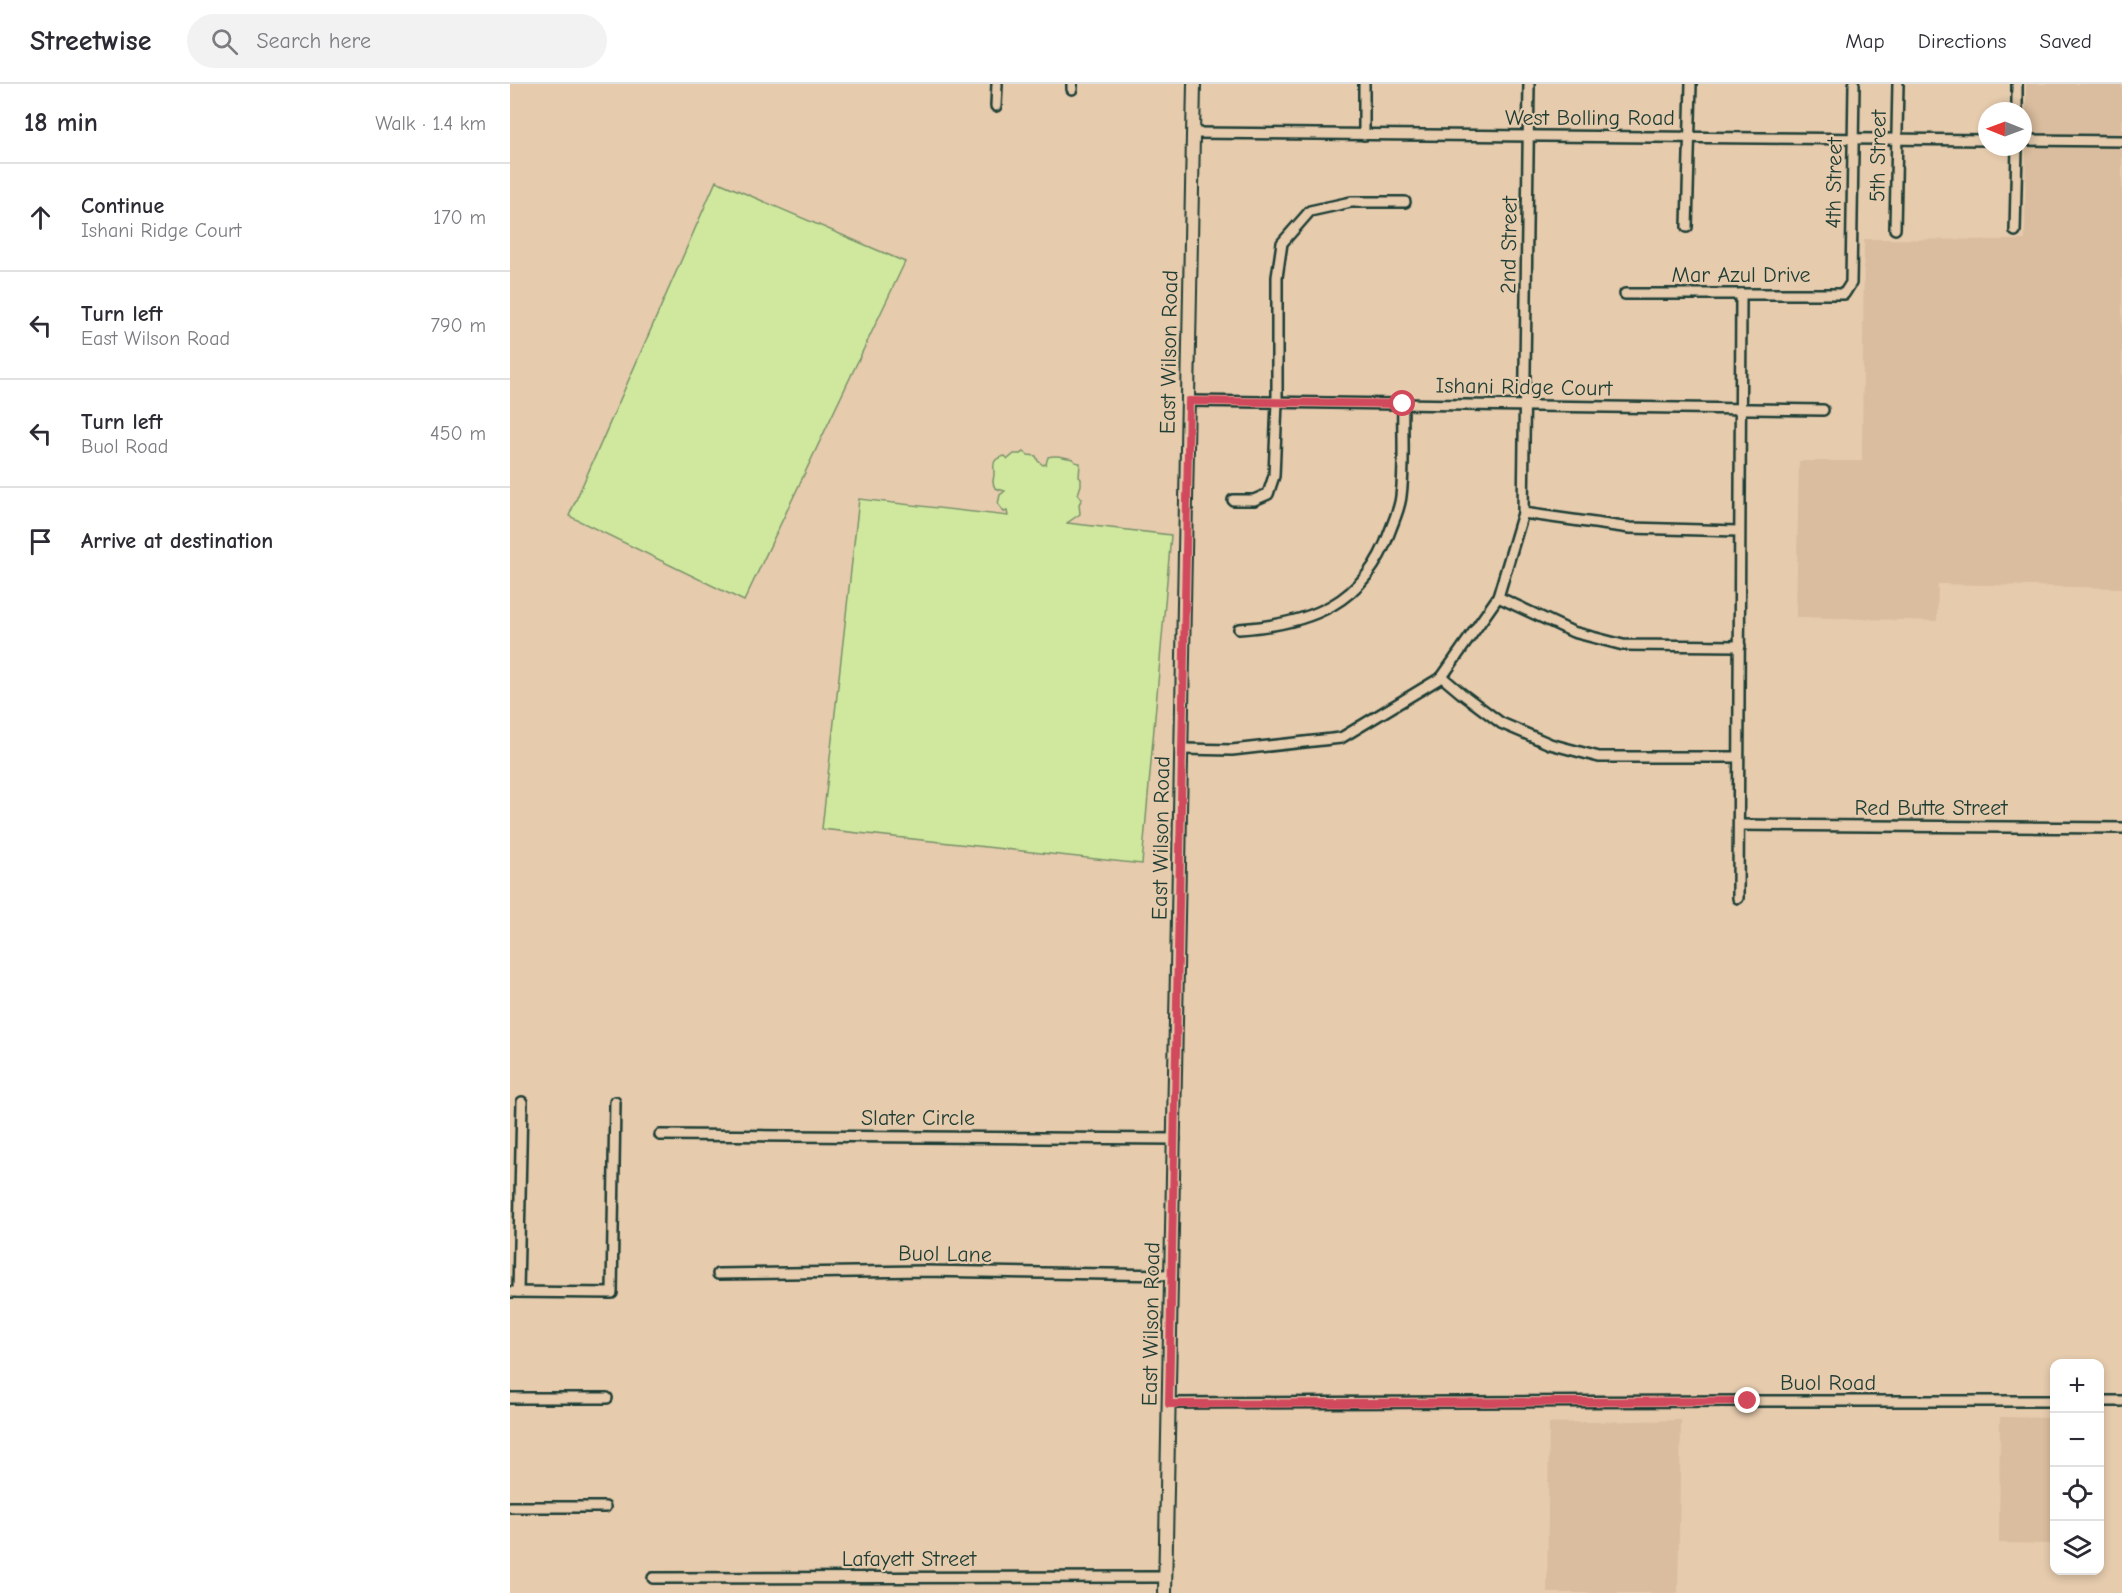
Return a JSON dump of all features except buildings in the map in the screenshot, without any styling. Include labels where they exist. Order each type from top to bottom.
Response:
[{"type":"street","points":[[996,106],[997,84]]},
{"type":"street","name":"East Wilson Road","points":[[1165,1593],[1194,84]]},
{"type":"street","points":[[1364,84],[1364,135]]},
{"type":"street","name":"2nd Street","points":[[1442,677],[1498,597],[1523,513],[1529,84]]},
{"type":"street","points":[[1687,227],[1691,84]]},
{"type":"street","name":"4th Street","points":[[1851,283],[1854,84]]},
{"type":"street","name":"5th Street","points":[[1895,229],[1898,84]]},
{"type":"street","points":[[2017,84],[2017,102]]},
{"type":"street","name":"West Bolling Road","points":[[1193,133],[1978,140]]},
{"type":"street","points":[[2032,140],[2122,141]]},
{"type":"street","points":[[2015,231],[2016,156]]},
{"type":"street","points":[[1233,500],[1254,500],[1268,494],[1274,476],[1277,402],[1277,277],[1282,243],[1310,211],[1351,201],[1405,202]]},
{"type":"street","name":"Mar Azul Drive","points":[[1625,294],[1844,294],[1851,283]]},
{"type":"street","points":[[1738,898],[1740,646],[1738,531],[1741,294]]},
{"type":"street","name":"Ishani Ridge Court","points":[[1189,401],[1823,410]]},
{"type":"street","points":[[1239,629],[1267,627],[1299,620],[1338,603],[1367,578],[1385,544],[1401,498],[1403,404]]},
{"type":"street","points":[[1523,513],[1630,528],[1738,531]]},
{"type":"street","points":[[1498,597],[1573,632],[1623,645],[1740,646]]},
{"type":"street","points":[[1183,749],[1232,750],[1341,738],[1442,677],[1501,723],[1550,744],[1599,757],[1738,757]]},
{"type":"street","name":"Red Butte Street","points":[[1739,825],[2122,828]]},
{"type":"street","points":[[522,1102],[514,1292],[612,1293],[615,1102]]},
{"type":"street","name":"Slater Circle","points":[[660,1135],[1175,1139]]},
{"type":"street","name":"Buol Lane","points":[[718,1274],[923,1271],[1172,1275]]},
{"type":"street","points":[[510,1398],[607,1398]]},
{"type":"street","name":"Buol Road","points":[[1169,1404],[2050,1401]]},
{"type":"street","points":[[2104,1401],[2122,1401]]},
{"type":"street","points":[[510,1507],[605,1507]]},
{"type":"street","name":"Lafayett Street","points":[[653,1578],[1166,1577]]},
{"type":"shaded area","points":[[2026,84],[2122,84],[2122,588],[1938,584],[1937,621],[1796,617],[1799,461],[1862,461],[1864,239],[2025,240],[2026,156],[2032,156],[2032,102],[2026,102]]},
{"type":"shaded area","points":[[2000,1417],[2050,1418],[2050,1544],[1999,1543]]},
{"type":"shaded area","points":[[1681,1420],[1678,1593],[1547,1593],[1549,1423]]},
{"type":"green space","points":[[716,181],[905,262],[744,601],[569,516]]},
{"type":"green space","points":[[1024,452],[1036,456],[1043,465],[1046,464],[1048,457],[1055,456],[1073,459],[1080,463],[1081,485],[1078,494],[1082,499],[1079,504],[1080,514],[1067,523],[1171,535],[1142,864],[822,829],[859,499],[1008,516],[1007,511],[1004,512],[998,504],[1000,495],[1005,491],[994,486],[994,462],[1001,457],[1005,456],[1008,459],[1014,454]]},
{"type":"route","points":[[1403,404],[1189,401],[1169,1404],[1748,1401]]}]
